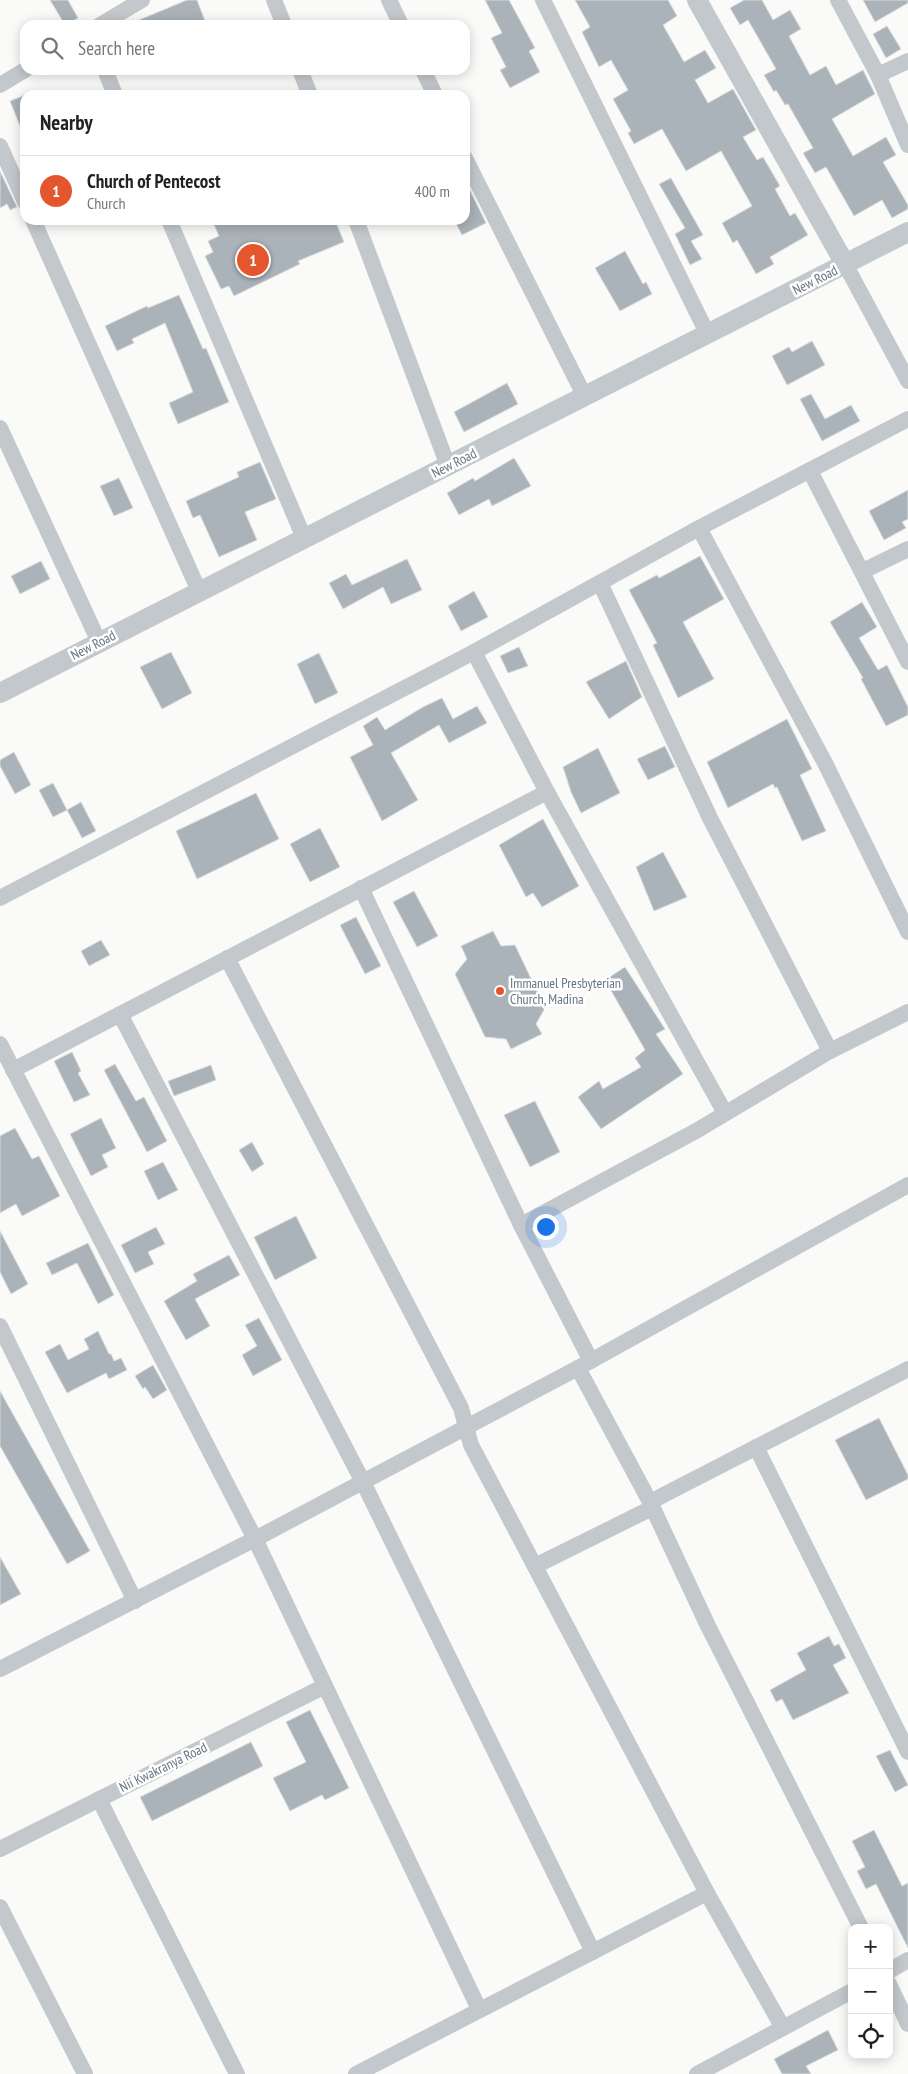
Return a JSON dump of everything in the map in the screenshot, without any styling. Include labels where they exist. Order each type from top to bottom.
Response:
[{"type":"street","points":[[108,20],[142,0]]},
{"type":"street","points":[[274,0],[282,20]]},
{"type":"street","points":[[389,0],[399,20]]},
{"type":"street","points":[[543,0],[708,335]]},
{"type":"street","points":[[697,0],[845,264],[908,381]]},
{"type":"street","points":[[838,0],[878,76],[908,145]]},
{"type":"street","points":[[878,76],[908,60]]},
{"type":"street","points":[[0,85],[20,73]]},
{"type":"street","points":[[107,75],[113,90]]},
{"type":"street","points":[[302,75],[308,90]]},
{"type":"street","points":[[425,75],[433,90]]},
{"type":"street","points":[[0,146],[20,191]]},
{"type":"street","points":[[470,168],[585,397]]},
{"type":"street","points":[[35,225],[199,591]]},
{"type":"street","points":[[171,225],[304,538]]},
{"type":"street","points":[[358,225],[448,466]]},
{"type":"street","name":"New Road","points":[[0,693],[908,232]]},
{"type":"street","points":[[0,898],[474,652],[699,528],[908,419]]},
{"type":"street","points":[[0,428],[99,642]]},
{"type":"street","points":[[810,471],[863,570],[908,662]]},
{"type":"street","points":[[699,528],[825,763],[908,932]]},
{"type":"street","points":[[863,570],[908,548]]},
{"type":"street","points":[[600,583],[710,818],[830,1051]]},
{"type":"street","points":[[474,652],[547,792],[724,1113]]},
{"type":"street","points":[[13,1070],[547,792]]},
{"type":"street","points":[[362,888],[521,1225],[584,1364],[713,1635],[859,1924]]},
{"type":"street","points":[[227,958],[461,1408],[471,1445],[707,1893],[783,2028]]},
{"type":"street","points":[[521,1225],[676,1142],[830,1051],[908,1012]]},
{"type":"street","points":[[120,1014],[363,1482],[593,1952]]},
{"type":"street","points":[[0,1044],[255,1539],[479,2009]]},
{"type":"street","points":[[1,1665],[135,1601],[363,1482],[584,1364],[908,1185]]},
{"type":"street","points":[[0,1326],[135,1601]]},
{"type":"street","points":[[535,1566],[756,1447],[908,1369]]},
{"type":"street","points":[[756,1447],[908,1752]]},
{"type":"street","name":"Nii Kwakranya Road","points":[[0,1849],[325,1686]]},
{"type":"street","points":[[99,1799],[237,2074]]},
{"type":"street","points":[[356,2074],[707,1893]]},
{"type":"street","points":[[0,1907],[85,2074]]},
{"type":"street","points":[[892,1969],[908,1960]]},
{"type":"street","points":[[893,1992],[908,2024]]},
{"type":"street","points":[[697,2074],[848,1993]]},
{"type":"building","points":[[50,0],[68,0],[78,18],[74,20],[62,20]]},
{"type":"building","points":[[187,0],[197,0],[205,20],[139,20]]},
{"type":"building","points":[[485,0],[509,0],[535,48],[529,51],[540,72],[510,88],[500,70],[506,67],[491,38],[502,33]]},
{"type":"building","points":[[575,0],[668,0],[677,16],[663,25],[684,62],[705,50],[716,68],[695,80],[708,103],[733,89],[756,130],[743,137],[757,160],[763,157],[780,186],[775,189],[790,216],[795,213],[808,235],[770,257],[774,264],[756,274],[737,240],[733,243],[722,223],[752,206],[721,151],[686,171],[662,129],[634,144],[628,133],[631,131],[613,99],[628,90],[611,60],[599,67],[582,32],[590,27]]},
{"type":"building","points":[[744,0],[762,0],[773,20],[790,10],[801,29],[789,36],[810,75],[826,66],[836,85],[863,70],[875,94],[832,119],[853,156],[886,137],[896,155],[883,162],[908,205],[908,209],[892,218],[882,200],[854,216],[826,167],[815,173],[803,153],[813,148],[788,104],[785,105],[776,90],[774,92],[764,75],[776,69],[748,20],[740,25],[730,8]]},
{"type":"building","points":[[863,0],[908,0],[908,3],[875,22]]},
{"type":"building","points":[[887,26],[901,49],[886,58],[873,34]]},
{"type":"building","points":[[20,97],[20,126],[10,101]]},
{"type":"building","points":[[0,171],[17,207],[10,210],[7,204],[0,208]]},
{"type":"building","points":[[671,178],[703,235],[691,241],[702,259],[690,265],[675,234],[685,228],[659,184]]},
{"type":"building","points":[[470,190],[486,223],[462,235],[457,225],[470,225]]},
{"type":"building","points":[[214,225],[337,225],[344,242],[298,261],[300,264],[234,296],[229,286],[221,289],[205,256],[213,252],[208,241],[219,236]]},
{"type":"building","points":[[625,251],[643,284],[646,282],[652,294],[620,311],[595,268]]},
{"type":"building","points":[[179,295],[203,349],[206,348],[229,402],[178,424],[169,403],[193,392],[165,323],[132,339],[134,343],[117,351],[105,326],[147,306],[148,308]]},
{"type":"building","points":[[812,341],[825,365],[787,385],[772,356],[789,347],[792,352]]},
{"type":"building","points":[[507,383],[518,404],[464,432],[454,412]]},
{"type":"building","points":[[811,394],[825,419],[851,405],[860,421],[822,441],[800,399]]},
{"type":"building","points":[[514,458],[531,486],[492,506],[489,499],[459,515],[447,493],[473,478],[475,481]]},
{"type":"building","points":[[260,462],[276,499],[245,512],[257,540],[219,557],[200,515],[193,518],[186,501],[239,477],[237,472]]},
{"type":"building","points":[[119,478],[133,508],[114,516],[100,486]]},
{"type":"building","points":[[908,490],[908,519],[902,522],[906,528],[884,540],[869,511]]},
{"type":"building","points":[[700,556],[724,599],[683,622],[714,679],[678,698],[653,645],[657,643],[629,590],[657,575],[659,578]]},
{"type":"building","points":[[407,559],[422,590],[391,604],[383,587],[343,609],[329,583],[346,574],[352,585]]},
{"type":"building","points":[[41,561],[50,579],[20,594],[11,576]]},
{"type":"building","points":[[474,591],[488,617],[461,631],[448,606]]},
{"type":"building","points":[[862,602],[877,627],[859,638],[878,670],[887,665],[908,707],[908,715],[886,726],[861,679],[863,678],[830,622]]},
{"type":"building","points":[[519,647],[528,666],[508,673],[500,656]]},
{"type":"building","points":[[171,652],[192,693],[162,709],[140,667]]},
{"type":"building","points":[[319,653],[338,693],[315,704],[297,664]]},
{"type":"building","points":[[626,661],[642,697],[609,719],[586,682]]},
{"type":"building","points":[[442,698],[453,719],[477,706],[487,723],[449,743],[439,725],[391,753],[418,800],[382,821],[350,757],[373,745],[363,726],[377,717],[385,730]]},
{"type":"building","points":[[787,719],[812,769],[800,775],[826,831],[802,841],[777,787],[775,788],[773,784],[728,808],[707,762]]},
{"type":"building","points":[[665,746],[675,767],[648,780],[637,759]]},
{"type":"building","points":[[598,748],[620,793],[581,813],[571,792],[563,767]]},
{"type":"building","points":[[14,752],[31,785],[15,794],[0,766],[0,760]]},
{"type":"building","points":[[53,783],[67,810],[53,817],[39,790]]},
{"type":"building","points":[[256,793],[279,839],[197,879],[176,831]]},
{"type":"building","points":[[81,802],[96,831],[82,838],[67,810]]},
{"type":"building","points":[[543,819],[579,886],[542,907],[533,893],[526,897],[499,845]]},
{"type":"building","points":[[320,828],[340,867],[310,882],[290,844]]},
{"type":"building","points":[[663,852],[687,897],[654,911],[636,867]]},
{"type":"building","points":[[414,891],[438,936],[417,947],[393,902]]},
{"type":"building","points":[[356,917],[381,966],[365,974],[340,925]]},
{"type":"building","name":"Immanuel Presbyterian Church, Madina","points":[[493,931],[501,946],[515,945],[545,1008],[536,1024],[542,1034],[511,1049],[506,1039],[485,1037],[455,974],[467,959],[461,946]]},
{"type":"building","points":[[101,940],[110,955],[89,966],[81,951]]},
{"type":"building","points":[[625,967],[665,1029],[656,1034],[683,1074],[601,1129],[578,1097],[599,1081],[603,1089],[641,1067],[635,1058],[645,1050],[605,980]]},
{"type":"building","points":[[72,1052],[81,1071],[78,1073],[90,1095],[74,1102],[54,1061]]},
{"type":"building","points":[[115,1064],[136,1101],[144,1097],[167,1141],[147,1152],[104,1070]]},
{"type":"building","points":[[211,1065],[216,1080],[174,1096],[168,1081]]},
{"type":"building","points":[[535,1101],[560,1152],[530,1167],[504,1115]]},
{"type":"building","points":[[101,1118],[116,1148],[102,1155],[108,1167],[91,1176],[70,1134]]},
{"type":"building","points":[[15,1128],[32,1159],[39,1156],[60,1196],[22,1216],[16,1204],[0,1213],[0,1136]]},
{"type":"building","points":[[252,1142],[264,1164],[252,1172],[239,1150]]},
{"type":"building","points":[[163,1162],[178,1190],[158,1200],[144,1171]]},
{"type":"building","points":[[296,1216],[317,1258],[275,1280],[254,1237]]},
{"type":"building","points":[[156,1227],[165,1244],[148,1252],[154,1264],[135,1273],[121,1245]]},
{"type":"building","points":[[0,1231],[28,1284],[11,1294],[0,1272]]},
{"type":"building","points":[[88,1243],[114,1295],[98,1304],[77,1263],[52,1275],[46,1263]]},
{"type":"building","points":[[229,1255],[240,1275],[195,1299],[210,1326],[186,1340],[164,1301],[197,1281],[193,1274]]},
{"type":"building","points":[[259,1318],[282,1360],[253,1376],[242,1355],[257,1346],[245,1325]]},
{"type":"building","points":[[98,1331],[114,1361],[121,1358],[127,1370],[109,1379],[106,1373],[67,1393],[45,1352],[60,1344],[68,1360],[89,1349],[84,1339]]},
{"type":"building","points":[[153,1365],[167,1390],[153,1399],[145,1387],[143,1389],[135,1376]]},
{"type":"building","points":[[0,1391],[90,1551],[67,1564],[0,1446]]},
{"type":"building","points":[[879,1418],[908,1475],[908,1479],[866,1500],[835,1440]]},
{"type":"building","points":[[0,1557],[21,1594],[0,1605]]},
{"type":"building","points":[[829,1636],[834,1646],[839,1644],[846,1658],[833,1665],[849,1693],[793,1720],[782,1699],[776,1702],[770,1690],[806,1670],[797,1653]]},
{"type":"building","points":[[310,1710],[349,1788],[325,1800],[322,1795],[290,1811],[273,1778],[306,1762],[286,1722]]},
{"type":"building","points":[[251,1742],[263,1766],[152,1821],[140,1797]]},
{"type":"building","points":[[890,1750],[908,1785],[895,1792],[876,1756]]},
{"type":"building","points":[[874,1830],[902,1886],[908,1883],[908,1948],[876,1884],[866,1889],[857,1871],[865,1867],[852,1841]]},
{"type":"building","points":[[828,2030],[838,2050],[806,2066],[811,2074],[782,2074],[774,2059]]},
{"type":"place","name":"Church of Pentecost","points":[[253,260]]},
{"type":"place","name":"Immanuel Presbyterian Church, Madina","points":[[500,991]]}]
